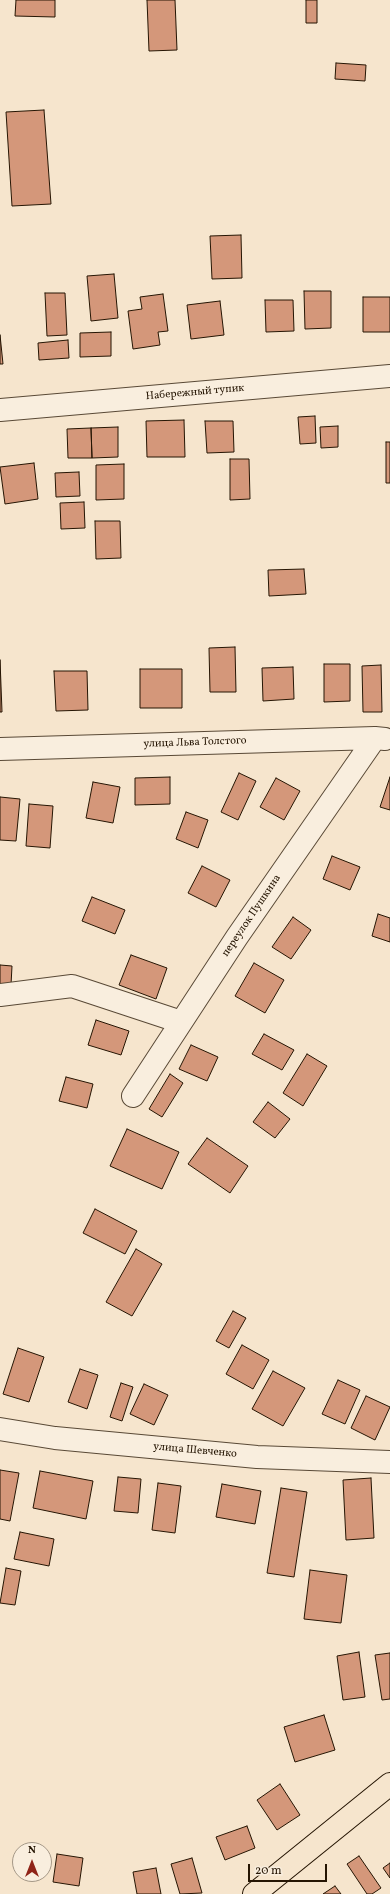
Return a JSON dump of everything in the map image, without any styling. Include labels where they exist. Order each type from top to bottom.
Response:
[{"type":"main road","points":[[254,1894],[390,1784]]},
{"type":"street","name":"Набережный тупик","points":[[0,410],[390,376]]},
{"type":"street","name":"улица Льва Толстого","points":[[0,749],[382,739]]},
{"type":"street","name":"переулок Пушкина","points":[[133,1096],[237,937],[382,739]]},
{"type":"street","points":[[0,995],[72,986],[181,1022]]},
{"type":"street","name":"улица Шевченко","points":[[0,1429],[55,1438],[258,1457],[390,1462]]},
{"type":"building","points":[[16,0],[55,0],[55,17],[15,16]]},
{"type":"building","points":[[147,0],[175,0],[177,50],[149,51]]},
{"type":"building","points":[[306,0],[317,0],[317,23],[306,23]]},
{"type":"building","points":[[336,63],[366,65],[365,81],[335,79]]},
{"type":"building","points":[[44,110],[51,204],[12,206],[6,112]]},
{"type":"building","points":[[241,235],[242,278],[212,279],[210,236]]},
{"type":"building","points":[[114,274],[118,318],[91,321],[87,276]]},
{"type":"building","points":[[304,291],[331,291],[331,328],[305,329]]},
{"type":"building","points":[[45,293],[65,293],[67,335],[47,336]]},
{"type":"building","points":[[163,294],[168,331],[158,332],[160,345],[133,349],[128,311],[142,309],[140,297]]},
{"type":"building","points":[[363,297],[390,297],[390,332],[363,332]]},
{"type":"building","points":[[265,300],[293,300],[294,331],[266,332]]},
{"type":"building","points":[[220,301],[224,335],[191,339],[187,305]]},
{"type":"building","points":[[111,332],[111,356],[80,357],[80,333]]},
{"type":"building","points":[[0,335],[3,364],[0,364]]},
{"type":"building","points":[[68,340],[69,358],[39,360],[38,343]]},
{"type":"building","points":[[315,416],[316,443],[300,444],[298,417]]},
{"type":"building","points":[[184,420],[185,457],[147,457],[146,421]]},
{"type":"building","points":[[205,421],[233,421],[234,452],[207,453]]},
{"type":"building","points":[[338,426],[338,447],[321,448],[320,427]]},
{"type":"building","points":[[118,427],[118,457],[92,458],[91,428]]},
{"type":"building","points":[[91,428],[92,458],[68,458],[67,429]]},
{"type":"building","points":[[386,442],[390,442],[390,483],[386,483]]},
{"type":"building","points":[[230,459],[249,459],[250,499],[230,500]]},
{"type":"building","points":[[34,463],[38,499],[5,504],[0,467]]},
{"type":"building","points":[[124,464],[124,499],[96,500],[96,465]]},
{"type":"building","points":[[79,472],[80,496],[56,497],[55,473]]},
{"type":"building","points":[[84,502],[85,528],[61,529],[60,503]]},
{"type":"building","points":[[95,521],[120,521],[121,558],[96,559]]},
{"type":"building","points":[[304,569],[306,594],[269,596],[268,570]]},
{"type":"building","points":[[235,647],[236,692],[210,692],[209,648]]},
{"type":"building","points":[[0,660],[2,712],[0,712]]},
{"type":"building","points":[[324,664],[350,664],[350,701],[324,702]]},
{"type":"building","points":[[381,665],[382,712],[363,712],[362,666]]},
{"type":"building","points":[[293,667],[294,699],[263,701],[262,668]]},
{"type":"building","points":[[140,669],[182,669],[182,708],[140,708]]},
{"type":"building","points":[[54,671],[87,671],[88,710],[56,711]]},
{"type":"building","points":[[239,773],[256,781],[238,820],[221,812]]},
{"type":"building","points":[[170,777],[170,804],[135,805],[135,778]]},
{"type":"building","points":[[390,777],[390,810],[380,807]]},
{"type":"building","points":[[276,778],[300,791],[284,820],[260,807]]},
{"type":"building","points":[[93,782],[120,787],[113,823],[86,818]]},
{"type":"building","points":[[0,797],[20,799],[16,841],[0,840]]},
{"type":"building","points":[[29,804],[53,806],[50,848],[26,846]]},
{"type":"building","points":[[186,812],[208,820],[198,848],[176,839]]},
{"type":"building","points":[[332,856],[360,867],[350,890],[323,879]]},
{"type":"building","points":[[202,866],[230,880],[216,907],[188,893]]},
{"type":"building","points":[[92,897],[125,910],[115,934],[82,921]]},
{"type":"building","points":[[378,914],[390,918],[390,942],[372,936]]},
{"type":"building","points":[[293,917],[311,930],[291,959],[272,947]]},
{"type":"building","points":[[131,955],[167,968],[156,999],[119,985]]},
{"type":"building","points":[[254,963],[284,980],[265,1013],[235,996]]},
{"type":"building","points":[[0,965],[12,966],[11,985],[0,984]]},
{"type":"building","points":[[96,1020],[129,1031],[121,1055],[88,1045]]},
{"type":"building","points":[[264,1034],[294,1050],[282,1070],[252,1054]]},
{"type":"building","points":[[191,1045],[218,1057],[207,1081],[179,1069]]},
{"type":"building","points":[[307,1054],[327,1066],[303,1106],[283,1093]]},
{"type":"building","points":[[170,1074],[183,1083],[162,1117],[149,1109]]},
{"type":"building","points":[[66,1077],[93,1084],[87,1108],[59,1101]]},
{"type":"building","points":[[268,1102],[290,1119],[275,1138],[253,1122]]},
{"type":"building","points":[[127,1129],[179,1152],[162,1189],[110,1166]]},
{"type":"building","points":[[207,1138],[248,1166],[230,1193],[188,1164]]},
{"type":"building","points":[[95,1209],[137,1231],[125,1254],[83,1233]]},
{"type":"building","points":[[136,1249],[162,1264],[132,1316],[106,1302]]},
{"type":"building","points":[[233,1311],[246,1318],[229,1348],[216,1341]]},
{"type":"building","points":[[242,1345],[269,1360],[253,1389],[226,1374]]},
{"type":"building","points":[[18,1348],[44,1357],[29,1402],[3,1394]]},
{"type":"building","points":[[80,1369],[98,1375],[87,1409],[68,1402]]},
{"type":"building","points":[[273,1371],[305,1388],[283,1426],[252,1409]]},
{"type":"building","points":[[338,1380],[360,1390],[345,1424],[322,1414]]},
{"type":"building","points":[[121,1383],[133,1387],[122,1421],[110,1417]]},
{"type":"building","points":[[144,1384],[168,1395],[154,1425],[130,1414]]},
{"type":"building","points":[[366,1396],[390,1407],[375,1440],[351,1428]]},
{"type":"building","points":[[0,1470],[19,1473],[10,1521],[0,1519]]},
{"type":"building","points":[[40,1471],[93,1481],[86,1519],[33,1508]]},
{"type":"building","points":[[118,1477],[141,1479],[138,1513],[114,1511]]},
{"type":"building","points":[[371,1478],[374,1538],[346,1540],[343,1480]]},
{"type":"building","points":[[158,1483],[181,1486],[175,1533],[152,1530]]},
{"type":"building","points":[[222,1484],[261,1491],[255,1524],[216,1517]]},
{"type":"building","points":[[281,1488],[307,1492],[294,1577],[267,1573]]},
{"type":"building","points":[[20,1532],[54,1539],[49,1566],[14,1559]]},
{"type":"building","points":[[6,1568],[21,1571],[15,1605],[0,1603]]},
{"type":"building","points":[[310,1570],[347,1575],[341,1623],[304,1619]]},
{"type":"building","points":[[359,1652],[365,1697],[343,1700],[337,1656]]},
{"type":"building","points":[[390,1653],[390,1699],[382,1700],[375,1655]]},
{"type":"building","points":[[324,1715],[335,1750],[295,1762],[284,1727]]},
{"type":"building","points":[[280,1784],[300,1815],[277,1830],[257,1800]]},
{"type":"building","points":[[247,1826],[255,1848],[225,1860],[216,1837]]},
{"type":"building","points":[[57,1854],[83,1858],[79,1886],[53,1882]]},
{"type":"building","points":[[359,1856],[381,1888],[372,1894],[367,1894],[347,1864]]},
{"type":"building","points":[[192,1858],[202,1893],[180,1894],[171,1864]]},
{"type":"building","points":[[390,1863],[390,1878],[383,1868]]},
{"type":"building","points":[[156,1868],[161,1894],[137,1894],[133,1872]]},
{"type":"building","points":[[335,1886],[341,1894],[323,1894]]}]
